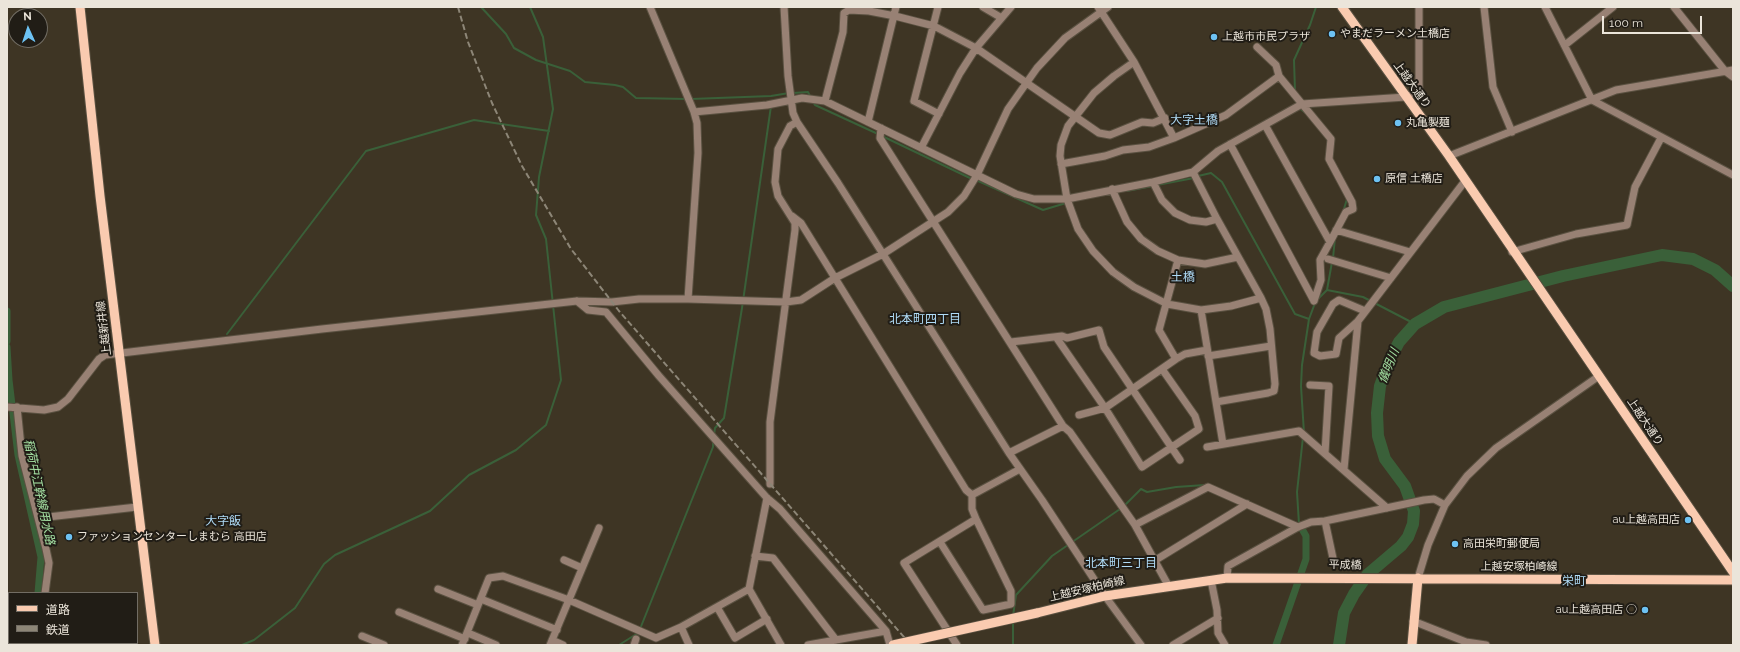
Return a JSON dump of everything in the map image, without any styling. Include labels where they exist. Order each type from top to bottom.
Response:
[{"type":"main road","name":"上越新井線","points":[[80,7],[100,196],[155,645]]},
{"type":"main road","name":"上越大通り","points":[[1342,7],[1449,156],[1512,252],[1733,572]]},
{"type":"main road","name":"上越安塚柏崎線","points":[[892,645],[1037,613],[1105,596],[1168,585],[1227,578],[1289,577]]},
{"type":"main road","name":"平成橋","points":[[1289,577],[1401,578]]},
{"type":"main road","name":"上越安塚柏崎線","points":[[1401,578],[1733,580]]},
{"type":"main road","points":[[1412,645],[1418,578]]},
{"type":"street","points":[[650,7],[694,112],[698,153],[688,299]]},
{"type":"street","points":[[784,7],[791,100],[797,122],[883,254],[1009,453],[1105,596],[1141,645]]},
{"type":"street","points":[[868,122],[896,7]]},
{"type":"street","points":[[938,7],[914,101],[939,114]]},
{"type":"street","points":[[983,7],[1000,17]]},
{"type":"street","points":[[921,148],[960,73],[976,48],[1000,17],[1010,7]]},
{"type":"street","points":[[7,407],[44,410],[58,407],[74,393],[99,359],[105,355],[119,353],[577,301],[688,299],[786,302],[801,300],[835,278],[883,254],[948,212],[964,196],[977,175],[1008,109],[1025,83],[1050,52],[1065,38],[1100,9],[1108,7]]},
{"type":"street","points":[[694,112],[767,105],[791,100],[814,98],[825,101],[1024,197],[1044,200],[1067,199],[1153,182],[1193,172],[1218,151],[1302,104],[1406,97],[1419,90],[1419,7]]},
{"type":"street","points":[[1484,7],[1493,87],[1512,132]]},
{"type":"street","points":[[1545,7],[1566,45],[1592,100],[1733,175]]},
{"type":"street","points":[[1566,45],[1614,7]]},
{"type":"street","points":[[1674,7],[1725,71],[1733,77]]},
{"type":"street","points":[[1100,9],[1134,62],[1165,118],[1174,138]]},
{"type":"street","points":[[825,101],[843,32],[846,11],[869,11],[934,26],[976,48],[1099,133],[1110,135],[1142,122],[1153,123],[1165,118]]},
{"type":"street","points":[[1230,144],[1314,301],[1321,280],[1320,260],[1346,212],[1353,209],[1352,202],[1329,159],[1331,140],[1279,76],[1276,65],[1257,47]]},
{"type":"street","points":[[1134,62],[1099,89],[1068,126],[1061,145],[1061,164],[1067,199],[1078,229],[1102,262],[1122,279],[1167,304],[1201,310],[1231,306],[1261,298]]},
{"type":"street","points":[[1449,156],[1616,90],[1733,70]]},
{"type":"street","points":[[1061,164],[1105,156],[1123,150],[1149,147],[1174,138],[1226,115],[1279,76]]},
{"type":"street","points":[[770,484],[770,422],[795,230],[795,224],[778,196],[775,182],[778,149],[790,126],[797,122]]},
{"type":"street","points":[[1265,125],[1330,242]]},
{"type":"street","points":[[881,128],[880,138],[1063,426],[1070,432],[1135,525],[1168,585]]},
{"type":"street","points":[[1512,252],[1576,234],[1627,225],[1635,187],[1661,138]]},
{"type":"street","points":[[1193,172],[1217,219],[1261,298],[1269,321],[1276,384],[1274,391],[1216,402]]},
{"type":"street","points":[[1365,311],[1339,300],[1333,304],[1317,332],[1314,353],[1320,356],[1336,354],[1339,338],[1358,320],[1365,311],[1390,278],[1410,252],[1465,181]]},
{"type":"street","points":[[1153,182],[1162,200],[1174,213],[1190,220],[1206,222],[1217,219]]},
{"type":"street","points":[[1112,189],[1126,222],[1141,239],[1158,251],[1178,260],[1205,264],[1238,257]]},
{"type":"street","points":[[790,215],[801,223],[966,490],[972,495]]},
{"type":"street","points":[[1336,230],[1410,252]]},
{"type":"street","points":[[1328,259],[1390,278]]},
{"type":"street","points":[[1176,359],[1159,330],[1178,260]]},
{"type":"street","points":[[577,301],[588,310],[606,312],[659,376],[767,498],[780,509],[886,631],[892,645]]},
{"type":"street","points":[[1201,310],[1223,444]]},
{"type":"street","points":[[1344,469],[1358,320]]},
{"type":"street","points":[[1011,342],[1062,336],[1067,338],[1099,330],[1104,347],[1134,389],[1180,460]]},
{"type":"street","points":[[1056,337],[1105,408],[1142,467],[1199,429],[1195,416],[1162,369]]},
{"type":"street","points":[[1079,415],[1105,408],[1185,354],[1271,346]]},
{"type":"street","points":[[1418,578],[1428,545],[1445,505],[1468,476],[1496,448],[1599,376]]},
{"type":"street","points":[[1310,385],[1329,386],[1325,453]]},
{"type":"street","points":[[17,407],[22,456],[39,518],[48,563],[45,592]]},
{"type":"street","points":[[1009,453],[1063,426]]},
{"type":"street","points":[[1208,447],[1299,431],[1387,508]]},
{"type":"street","points":[[972,495],[1020,469]]},
{"type":"street","points":[[1135,525],[1208,487],[1298,527]]},
{"type":"street","points":[[940,542],[983,610],[1011,604],[1011,591],[972,509],[972,495]]},
{"type":"street","points":[[767,498],[749,589],[781,645]]},
{"type":"street","points":[[1227,578],[1228,566],[1298,527],[1311,522],[1325,521],[1424,500],[1434,499],[1445,505]]},
{"type":"street","points":[[1154,561],[1247,504]]},
{"type":"street","points":[[39,518],[137,507]]},
{"type":"street","points":[[957,645],[904,563],[976,519]]},
{"type":"street","points":[[1325,521],[1334,563]]},
{"type":"street","points":[[563,645],[551,643],[599,528]]},
{"type":"street","points":[[755,556],[773,558],[836,640]]},
{"type":"street","points":[[564,560],[582,568]]},
{"type":"street","points":[[465,639],[489,578],[503,576],[569,600],[656,638],[681,627],[749,589]]},
{"type":"street","points":[[1211,580],[1218,618],[1218,633],[1225,645]]},
{"type":"street","points":[[438,589],[480,602],[557,630]]},
{"type":"street","points":[[717,607],[735,638],[767,619]]},
{"type":"street","points":[[399,612],[465,639],[496,645]]},
{"type":"street","points":[[1173,645],[1218,618]]},
{"type":"street","points":[[1413,621],[1466,643],[1486,645]]},
{"type":"street","points":[[681,627],[689,645]]},
{"type":"street","points":[[808,645],[886,631]]},
{"type":"street","points":[[362,636],[382,645]]},
{"type":"waterway","points":[[481,7],[506,34],[514,48],[536,60],[570,71],[585,82],[623,87],[636,98],[687,99]]},
{"type":"waterway","points":[[242,645],[254,640],[295,608],[324,564],[335,555],[430,511],[469,475],[516,450],[546,425],[561,380],[546,239],[536,215],[539,177],[553,109],[543,37],[530,7]]},
{"type":"waterway","points":[[1295,91],[1294,60],[1310,25],[1316,7]]},
{"type":"waterway","points":[[793,93],[808,92],[811,98]]},
{"type":"waterway","points":[[691,99],[771,96],[789,93]]},
{"type":"waterway","points":[[813,102],[815,105],[878,134]]},
{"type":"waterway","points":[[714,435],[715,428],[724,418],[742,308],[771,106]]},
{"type":"waterway","points":[[1299,108],[1307,114]]},
{"type":"waterway","points":[[227,334],[366,151],[474,120],[549,131]]},
{"type":"waterway","points":[[882,136],[972,179]]},
{"type":"waterway","points":[[1198,176],[1211,173],[1222,182],[1295,314],[1309,319]]},
{"type":"waterway","points":[[1157,185],[1194,178]]},
{"type":"waterway","points":[[976,180],[1043,210],[1066,203]]},
{"type":"waterway","points":[[1127,191],[1153,186]]},
{"type":"waterway","points":[[1343,212],[1347,199]]},
{"type":"waterway","points":[[1333,258],[1335,238]]},
{"type":"waterway","name":"儀明川","points":[[1339,645],[1344,613],[1354,594],[1368,574],[1401,546],[1408,537],[1413,524],[1414,511],[1405,486],[1385,459],[1378,436],[1377,413],[1380,386],[1389,361],[1399,342],[1415,324],[1444,307],[1563,276],[1662,255],[1693,259],[1715,270],[1733,286]]},
{"type":"waterway","points":[[1318,299],[1327,290],[1332,262]]},
{"type":"waterway","points":[[1327,290],[1363,297],[1415,324]]},
{"type":"waterway","points":[[1304,433],[1301,386],[1302,365],[1309,319],[1315,303]]},
{"type":"waterway","name":"稲荷中江幹線用水路","points":[[7,311],[7,341]]},
{"type":"waterway","name":"稲荷中江幹線用水路","points":[[7,347],[9,380],[18,455],[41,557],[38,592]]},
{"type":"waterway","points":[[1299,524],[1297,492],[1303,437]]},
{"type":"waterway","points":[[640,629],[713,447],[713,441]]},
{"type":"waterway","points":[[1124,506],[1141,489],[1147,492],[1176,487],[1205,485]]},
{"type":"waterway","points":[[1013,616],[1016,595],[1052,556],[1120,509]]},
{"type":"waterway","points":[[1276,645],[1306,559],[1306,536],[1302,529]]},
{"type":"waterway","points":[[1013,620],[1013,645]]},
{"type":"waterway","points":[[619,645],[638,633]]},
{"type":"railway","points":[[458,7],[468,42],[492,103],[522,166],[571,249],[619,311],[911,645]]},
{"type":"place","name":"やまだラーメン土橋店","points":[[1332,34]]},
{"type":"place","name":"上越市市民プラザ","points":[[1214,37]]},
{"type":"place","name":"丸亀製麺","points":[[1398,123]]},
{"type":"place","name":"原信 土橋店","points":[[1377,179]]},
{"type":"place","name":"au上越高田店","points":[[1688,520]]},
{"type":"place","name":"ファッションセンターしまむら 高田店","points":[[69,537]]},
{"type":"place","name":"高田栄町郵便局","points":[[1455,544]]},
{"type":"place","name":"au上越高田店 ○","points":[[1645,610]]},
{"type":"district","name":"大字土橋","points":[[1194,120]]},
{"type":"district","name":"土橋","points":[[1183,277]]},
{"type":"district","name":"北本町四丁目","points":[[925,319]]},
{"type":"district","name":"大字飯","points":[[223,521]]},
{"type":"district","name":"北本町三丁目","points":[[1121,563]]},
{"type":"district","name":"栄町","points":[[1574,581]]}]
